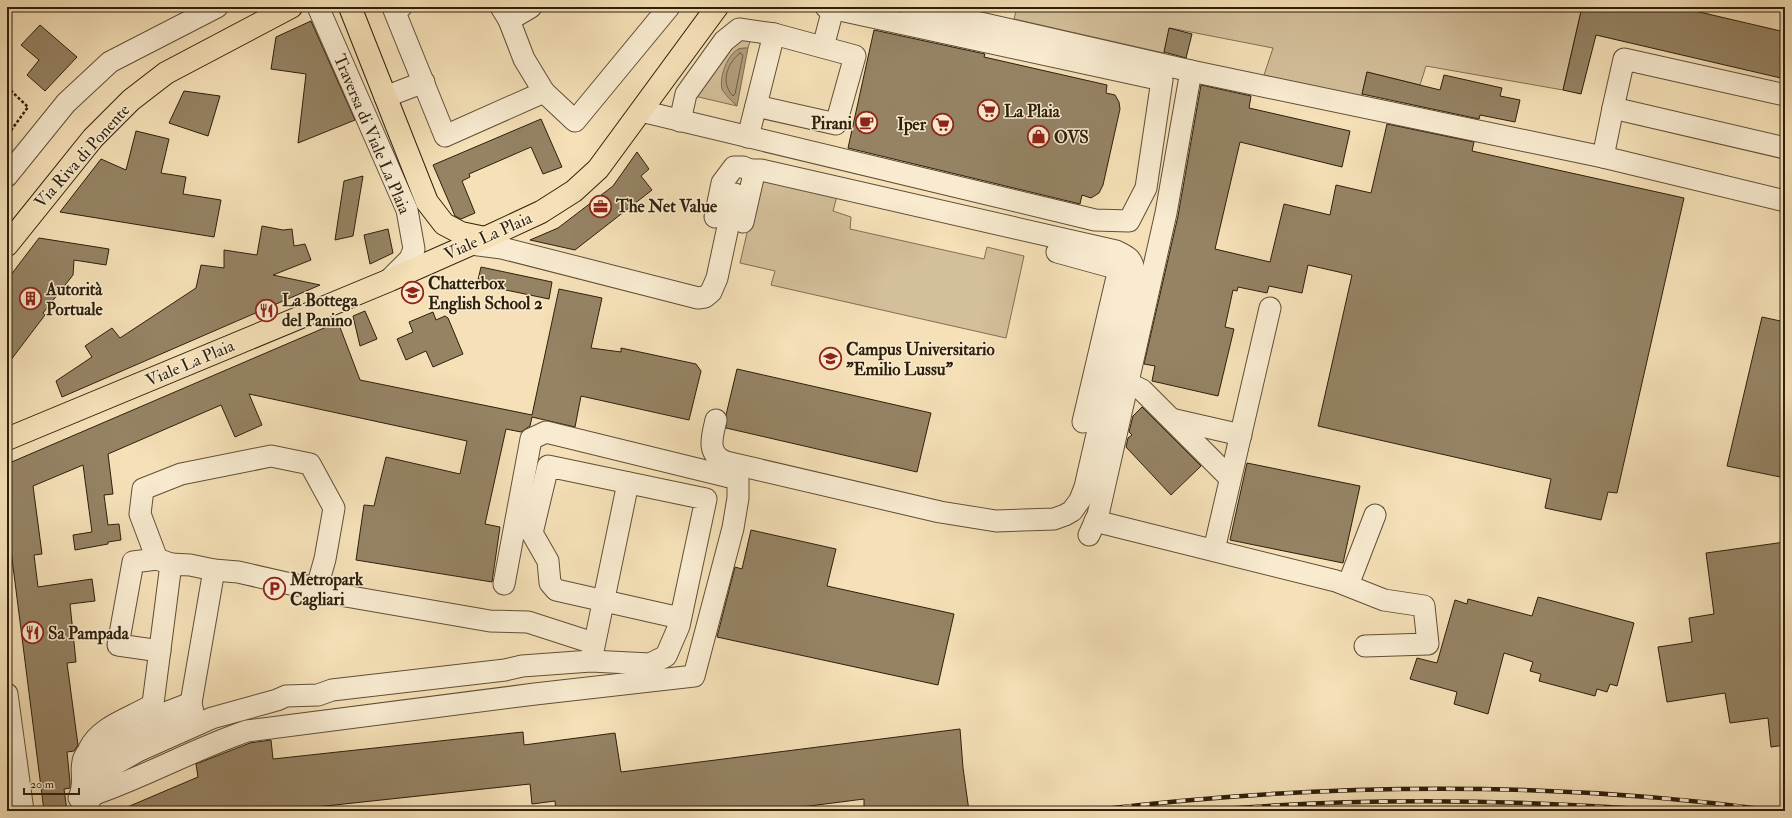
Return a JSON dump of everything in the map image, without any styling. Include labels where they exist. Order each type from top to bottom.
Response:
[{"type":"main road","name":"Traversa di Viale La Plaia","points":[[350,7],[427,202],[444,224],[478,241]]},
{"type":"main road","name":"Viale La Plaia","points":[[7,439],[390,280],[541,212],[574,191],[598,169],[717,7]]},
{"type":"main road","name":"Via Riva di Ponente","points":[[7,244],[93,138],[130,100],[166,73],[287,8]]},
{"type":"street","points":[[7,176],[66,103],[110,62],[217,7]]},
{"type":"street","name":"Traversa di Viale La Plaia","points":[[318,7],[407,210],[414,249],[410,259],[390,280]]},
{"type":"street","points":[[401,7],[394,10],[445,136],[544,92]]},
{"type":"street","points":[[531,7],[505,14],[524,59],[544,92],[575,121],[669,7]]},
{"type":"street","points":[[910,7],[1191,71],[1603,157],[1785,201]]},
{"type":"street","points":[[641,111],[1095,220],[1129,221],[1146,188],[1162,80],[830,8],[823,47]]},
{"type":"street","points":[[680,120],[686,94],[724,41],[739,28],[774,34],[856,56],[836,124],[756,106]]},
{"type":"street","points":[[748,137],[774,34]]},
{"type":"street","points":[[1603,157],[1612,108],[1624,59],[1785,95]]},
{"type":"street","points":[[1191,71],[1166,213],[1128,383],[1092,528],[1214,550],[1336,580],[1384,600],[1424,606],[1428,644],[1365,646]]},
{"type":"street","points":[[386,97],[424,82]]},
{"type":"street","points":[[1612,108],[1785,148]]},
{"type":"street","points":[[701,298],[722,183],[734,167],[743,167],[750,170],[761,170],[1116,251],[1123,254],[1133,263],[1134,272],[1083,422]]},
{"type":"street","points":[[478,241],[555,262],[701,298],[714,296],[724,291],[730,280],[753,178],[750,170]]},
{"type":"street","points":[[701,298],[711,292],[717,278],[735,194]]},
{"type":"street","points":[[509,227],[529,247],[555,262]]},
{"type":"street","points":[[716,420],[712,437],[712,449],[719,460],[940,512],[996,521],[1054,520],[1072,511],[1080,500],[1085,487],[1118,273],[1114,268],[1056,252]]},
{"type":"street","points":[[1214,550],[1270,308]]},
{"type":"street","points":[[1128,383],[1142,390],[1230,478]]},
{"type":"street","points":[[1171,419],[1240,435]]},
{"type":"street","points":[[88,803],[119,786],[219,740],[247,731],[535,694],[694,676],[733,528],[738,498],[738,479],[546,432],[531,439],[504,584]]},
{"type":"street","points":[[152,712],[160,651],[164,562],[140,514],[143,489],[181,474],[272,456],[310,464],[334,508],[325,559],[317,587]]},
{"type":"street","points":[[160,651],[118,644],[133,562],[164,562],[214,570],[238,572],[295,585],[317,587],[334,594],[490,620],[528,622],[592,652],[650,664],[666,656],[679,626],[706,499],[548,466],[532,533],[548,561],[550,583],[556,590],[680,618]]},
{"type":"street","points":[[592,652],[628,483]]},
{"type":"street","points":[[1348,585],[1375,515]]},
{"type":"street","points":[[192,727],[191,703],[214,570]]},
{"type":"street","points":[[88,803],[102,777],[117,762],[212,718],[277,700],[286,696],[318,695],[332,690],[505,670],[592,652]]},
{"type":"street","points":[[7,694],[23,811]]},
{"type":"street","points":[[73,811],[82,791],[81,765],[94,739],[113,726],[152,712],[191,703]]},
{"type":"path","points":[[7,87],[28,107],[7,136]]},
{"type":"shaded area","points":[[1017,7],[1582,7],[1563,90],[1426,66],[1420,85],[1367,72],[1361,99],[1264,75],[1273,48],[1170,28],[1164,53],[1014,19]]},
{"type":"shaded area","points":[[733,37],[750,41],[748,48],[738,49],[729,98],[737,106],[690,95]]},
{"type":"shaded area","points":[[760,177],[837,196],[833,211],[851,217],[850,229],[984,259],[987,247],[1024,256],[1006,338],[771,285],[775,271],[740,263]]},
{"type":"water","points":[[742,48],[748,48],[737,106],[722,89],[721,84],[723,73],[728,61],[735,52]]},
{"type":"building","points":[[1582,7],[1678,7],[1785,32],[1785,79],[1596,35],[1581,94],[1563,90]]},
{"type":"building","points":[[311,21],[355,120],[298,143],[306,74],[271,69],[276,37]]},
{"type":"building","points":[[40,25],[77,57],[45,91],[27,75],[39,60],[21,45]]},
{"type":"building","points":[[1169,28],[1192,34],[1186,58],[1164,52]]},
{"type":"building","name":"La Plaia","points":[[874,30],[985,54],[984,57],[1107,85],[1106,93],[1115,95],[1119,102],[1120,109],[1103,185],[1099,193],[1091,198],[1082,195],[1080,204],[848,148]]},
{"type":"building","points":[[1367,72],[1440,90],[1444,75],[1502,88],[1500,96],[1520,100],[1515,122],[1480,115],[1479,119],[1362,94]]},
{"type":"building","points":[[1201,85],[1251,96],[1249,108],[1350,131],[1342,167],[1240,142],[1215,249],[1270,262],[1284,204],[1330,215],[1336,185],[1371,193],[1387,124],[1474,142],[1472,151],[1684,198],[1617,493],[1608,492],[1601,520],[1545,508],[1551,479],[1318,426],[1352,275],[1308,265],[1302,293],[1269,286],[1267,293],[1238,287],[1237,291],[1233,290],[1225,327],[1234,329],[1218,396],[1152,381],[1155,366],[1144,364],[1178,216]]},
{"type":"building","points":[[184,91],[220,96],[208,136],[169,123]]},
{"type":"building","points":[[541,119],[562,167],[543,174],[531,147],[469,174],[470,177],[462,181],[475,213],[461,219],[455,216],[433,165]]},
{"type":"building","points":[[136,131],[169,139],[161,173],[186,177],[183,194],[221,200],[214,237],[60,212],[101,159],[126,170]]},
{"type":"building","points":[[637,152],[649,169],[641,176],[652,190],[575,250],[530,240],[558,228],[613,186]]},
{"type":"building","points":[[363,176],[353,236],[335,240],[344,181]]},
{"type":"building","points":[[262,226],[283,230],[292,229],[294,246],[305,244],[311,260],[273,275],[320,285],[62,397],[56,381],[92,357],[85,346],[112,328],[120,338],[196,288],[201,265],[224,268],[224,250],[257,255]]},
{"type":"building","points":[[388,229],[393,253],[370,264],[364,235]]},
{"type":"building","name":"Autorità Portuale","points":[[39,238],[109,249],[106,265],[74,260],[73,275],[43,313],[45,315],[7,365],[7,280]]},
{"type":"building","points":[[481,267],[552,282],[549,299],[477,284]]},
{"type":"building","points":[[559,289],[602,298],[591,348],[621,352],[621,348],[696,364],[701,371],[689,420],[581,396],[575,427],[532,417],[530,426],[521,432],[506,429],[485,524],[500,527],[492,582],[356,560],[364,505],[374,506],[386,457],[460,474],[467,441],[249,394],[262,425],[235,437],[221,405],[108,454],[113,494],[104,495],[108,525],[119,524],[121,540],[75,550],[73,535],[92,532],[83,465],[33,486],[42,554],[34,555],[38,587],[92,579],[95,601],[70,604],[76,662],[67,663],[78,745],[74,751],[67,752],[70,788],[64,789],[67,811],[44,811],[7,519],[7,464],[338,322],[360,380],[532,415]]},
{"type":"building","points":[[365,311],[377,339],[360,346],[353,316]]},
{"type":"building","points":[[433,312],[436,320],[445,316],[448,318],[463,354],[433,367],[426,351],[406,360],[397,339],[413,332],[409,322]]},
{"type":"building","points":[[1762,317],[1785,322],[1785,478],[1727,466]]},
{"type":"building","points":[[737,369],[931,413],[917,472],[726,428],[726,415]]},
{"type":"building","points":[[1142,407],[1201,466],[1171,495],[1126,447],[1128,438],[1132,435],[1129,432],[1133,416]]},
{"type":"building","points":[[1247,463],[1360,486],[1343,563],[1230,540]]},
{"type":"building","points":[[751,530],[836,549],[827,586],[954,614],[938,685],[717,637],[735,567],[742,569]]},
{"type":"building","points":[[1785,542],[1785,745],[1771,747],[1768,718],[1730,723],[1725,693],[1667,702],[1658,647],[1692,642],[1689,618],[1714,614],[1706,553]]},
{"type":"building","points":[[1538,597],[1634,623],[1617,686],[1610,684],[1607,692],[1597,689],[1595,696],[1539,681],[1541,674],[1530,671],[1533,662],[1504,653],[1488,714],[1454,704],[1457,692],[1410,679],[1417,658],[1437,663],[1455,600],[1467,604],[1468,599],[1532,616]]},
{"type":"building","points":[[960,729],[963,768],[969,811],[864,811],[864,799],[770,811],[556,811],[555,801],[532,804],[530,784],[279,811],[204,811],[203,808],[184,811],[118,811],[198,777],[196,764],[250,743],[271,740],[273,759],[523,732],[524,745],[615,733],[621,772]]},
{"type":"railway","points":[[1087,811],[1259,795],[1432,789],[1519,790],[1605,794],[1691,801],[1777,811]]},
{"type":"railway","points":[[1199,811],[1316,803],[1433,801],[1550,804],[1667,811]]},
{"type":"place","name":"La Plaia","points":[[988,111]]},
{"type":"place","name":"Pirani","points":[[867,123]]},
{"type":"place","name":"Iper","points":[[942,124]]},
{"type":"place","name":"OVS","points":[[1039,137]]},
{"type":"place","name":"The Net Value","points":[[601,206]]},
{"type":"place","name":"Chatterbox English School 2","points":[[413,293]]},
{"type":"place","name":"Autorità Portuale","points":[[31,299]]},
{"type":"place","name":"La Bottega del Panino","points":[[267,310]]},
{"type":"place","name":"Campus Universitario \"Emilio Lussu\"","points":[[830,359]]},
{"type":"place","name":"Metropark Cagliari","points":[[274,589]]},
{"type":"place","name":"Sa Pampada","points":[[33,633]]}]
